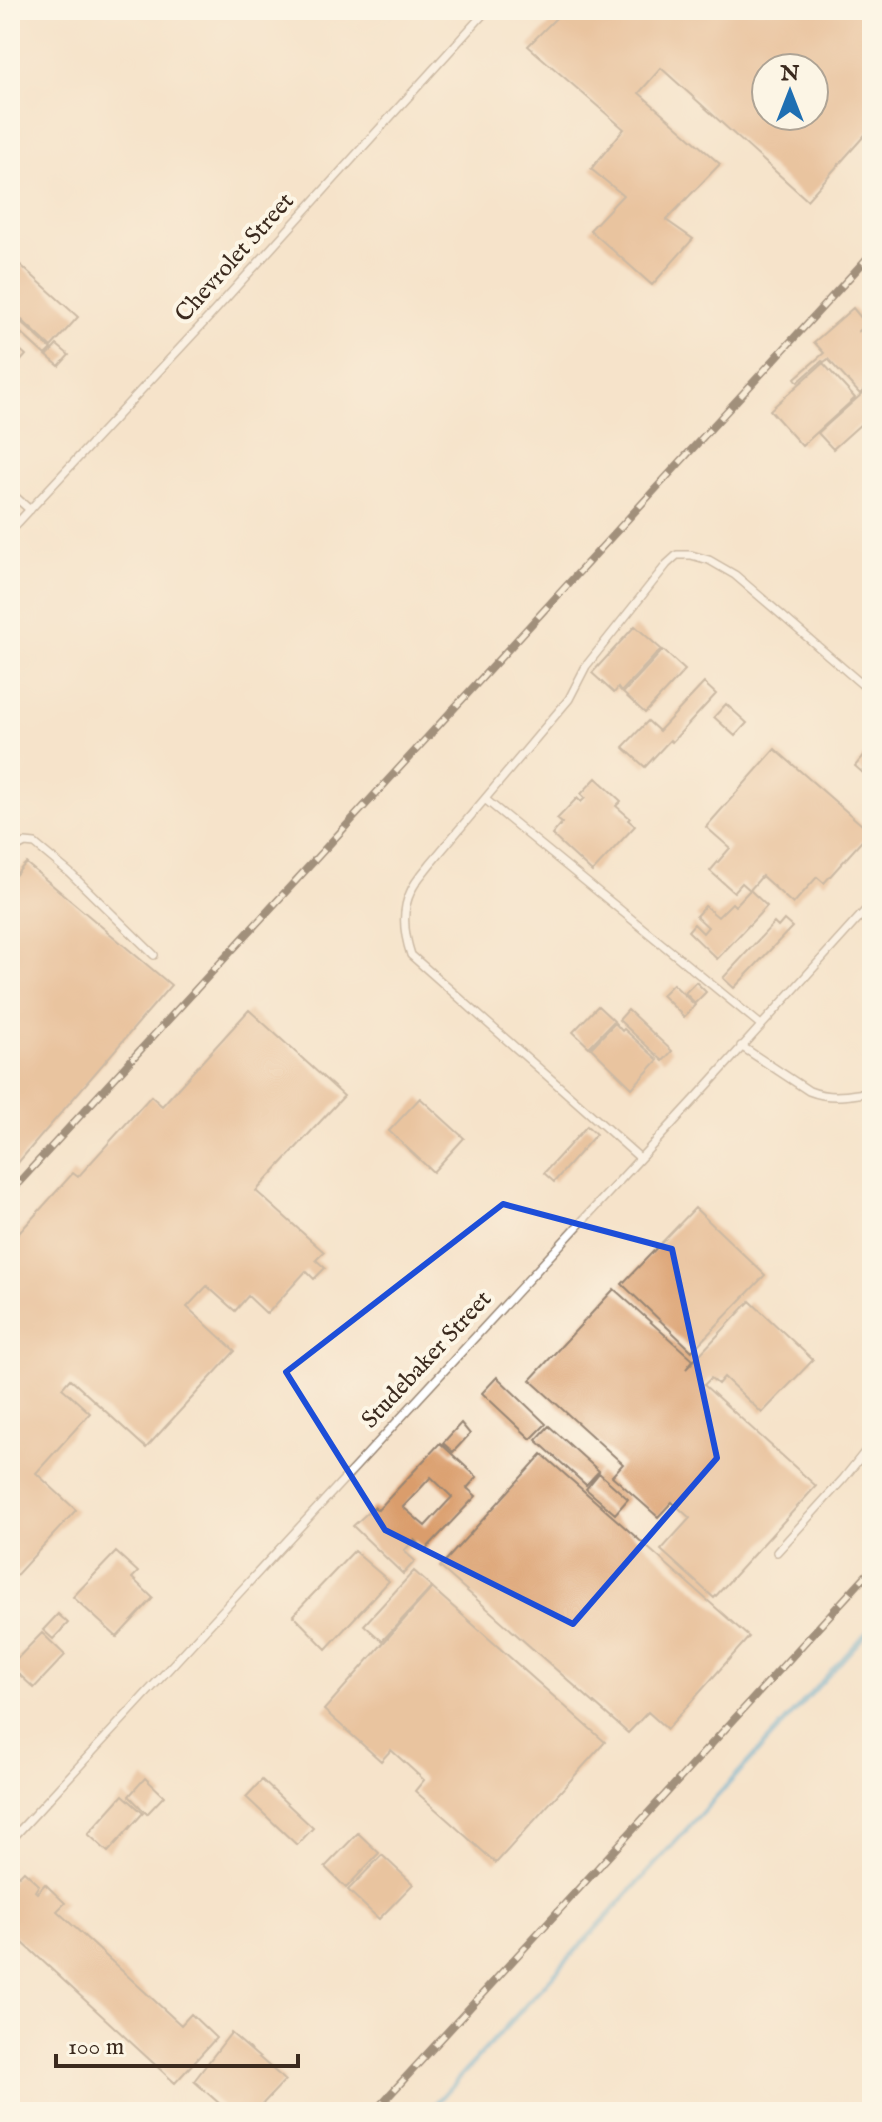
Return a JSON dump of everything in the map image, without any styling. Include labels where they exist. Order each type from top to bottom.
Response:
[{"type":"lane","name":"Chevrolet Street","points":[[10,531],[487,10]]},
{"type":"lane","points":[[10,492],[30,510]]},
{"type":"lane","points":[[640,1158],[411,955],[405,937],[404,916],[411,891],[430,864],[569,699],[586,666],[677,555],[709,560],[735,575],[872,693]]},
{"type":"lane","points":[[486,800],[761,1025]]},
{"type":"lane","points":[[10,851],[25,843],[35,844],[70,873],[154,955]]},
{"type":"lane","name":"Studebaker Street","points":[[10,1841],[872,903]]},
{"type":"lane","points":[[741,1046],[809,1091],[836,1097],[872,1092]]},
{"type":"lane","points":[[777,1552],[872,1443]]},
{"type":"highlighted area","points":[[503,1204],[672,1249],[717,1458],[573,1624],[385,1530],[286,1372]]},
{"type":"building","points":[[558,10],[872,10],[872,127],[807,200],[661,68],[639,93],[720,164],[666,220],[693,239],[652,285],[590,230],[623,195],[591,169],[624,129],[528,46],[561,13]]},
{"type":"building","points":[[15,260],[78,317],[51,347],[10,309],[10,265]]},
{"type":"building","points":[[853,308],[862,319],[872,310],[872,324],[869,327],[867,324],[858,332],[867,326],[872,331],[872,383],[860,394],[828,359],[798,382],[795,378],[824,353],[814,342]]},
{"type":"building","points":[[10,312],[51,349],[45,355],[10,323]]},
{"type":"building","points":[[10,341],[26,355],[10,373]]},
{"type":"building","points":[[57,345],[69,355],[59,366],[47,356]]},
{"type":"building","points":[[823,363],[855,398],[802,446],[770,410]]},
{"type":"building","points":[[872,385],[872,414],[833,449],[818,433]]},
{"type":"building","points":[[635,626],[661,649],[621,692],[618,688],[614,693],[592,673]]},
{"type":"building","points":[[663,650],[685,670],[645,713],[623,693]]},
{"type":"building","points":[[704,683],[716,694],[645,767],[623,747],[648,721],[659,731]]},
{"type":"building","points":[[726,704],[747,723],[735,736],[714,717]]},
{"type":"building","points":[[872,746],[872,781],[855,766]]},
{"type":"building","points":[[775,749],[870,832],[824,883],[817,877],[793,904],[762,876],[750,890],[742,883],[734,892],[710,871],[730,848],[706,827]]},
{"type":"building","points":[[596,778],[621,801],[616,806],[635,826],[592,872],[552,835],[562,823],[557,819],[577,798],[581,802],[585,798],[581,794]]},
{"type":"building","points":[[26,863],[171,985],[10,1172],[10,881]]},
{"type":"building","points":[[750,890],[767,906],[717,959],[688,931],[694,924],[703,933],[708,927],[696,916],[705,906],[718,917],[732,903],[735,906]]},
{"type":"building","points":[[784,920],[792,927],[734,988],[723,978],[774,923],[778,927]]},
{"type":"building","points":[[696,982],[706,992],[695,1003],[685,993]]},
{"type":"building","points":[[673,984],[695,1005],[684,1017],[662,995]]},
{"type":"building","points":[[598,1006],[614,1021],[589,1047],[573,1032]]},
{"type":"building","points":[[249,1010],[344,1096],[256,1191],[324,1252],[316,1260],[325,1268],[314,1279],[306,1271],[267,1314],[248,1296],[235,1311],[207,1286],[187,1307],[235,1351],[146,1448],[70,1379],[62,1388],[90,1413],[36,1473],[76,1510],[10,1582],[10,1243],[73,1173],[78,1177],[151,1096],[162,1106]]},
{"type":"building","points":[[628,1010],[672,1051],[663,1061],[619,1020]]},
{"type":"building","points":[[615,1023],[658,1060],[632,1088],[591,1048]]},
{"type":"building","points":[[420,1098],[464,1138],[433,1172],[389,1131]]},
{"type":"building","points":[[587,1126],[596,1134],[554,1182],[544,1173]]},
{"type":"building","points":[[695,1208],[765,1275],[692,1351],[622,1284]]},
{"type":"building","points":[[614,1289],[693,1360],[686,1369],[750,1301],[813,1360],[762,1413],[724,1377],[718,1384],[711,1378],[704,1385],[816,1486],[714,1598],[661,1550],[690,1518],[672,1502],[658,1517],[612,1476],[623,1464],[530,1380]]},
{"type":"building","points":[[497,1377],[546,1424],[531,1439],[482,1393]]},
{"type":"building","points":[[461,1423],[470,1434],[453,1452],[443,1443]]},
{"type":"building","points":[[549,1426],[599,1471],[586,1485],[536,1440]]},
{"type":"building","points":[[440,1443],[477,1477],[467,1488],[476,1496],[425,1550],[414,1540],[404,1551],[415,1561],[403,1574],[353,1526],[374,1507],[378,1510]],"holes":[[[431,1477],[452,1497],[425,1526],[403,1507]]]},
{"type":"building","points":[[542,1454],[749,1637],[667,1729],[648,1712],[628,1733],[440,1567]]},
{"type":"building","points":[[599,1473],[628,1499],[615,1514],[586,1489]]},
{"type":"building","points":[[354,1551],[389,1581],[326,1649],[293,1615]]},
{"type":"building","points":[[116,1552],[138,1572],[132,1578],[153,1598],[117,1637],[73,1597]]},
{"type":"building","points":[[414,1571],[432,1587],[382,1641],[364,1625]]},
{"type":"building","points":[[432,1588],[605,1742],[496,1863],[415,1791],[424,1780],[391,1750],[381,1761],[324,1710]]},
{"type":"building","points":[[58,1614],[68,1623],[53,1639],[43,1630]]},
{"type":"building","points":[[42,1633],[65,1655],[34,1688],[10,1666]]},
{"type":"building","points":[[145,1778],[164,1796],[147,1814],[129,1796]]},
{"type":"building","points":[[262,1780],[313,1828],[297,1845],[246,1797]]},
{"type":"building","points":[[123,1795],[143,1813],[108,1852],[88,1834]]},
{"type":"building","points":[[358,1833],[379,1853],[346,1888],[325,1867]]},
{"type":"building","points":[[382,1855],[413,1884],[379,1919],[348,1890]]},
{"type":"building","points":[[24,1871],[39,1885],[35,1891],[37,1893],[45,1884],[65,1903],[57,1911],[181,2025],[191,2014],[216,2038],[175,2083],[10,1931],[10,1882]]},
{"type":"building","points":[[231,2033],[285,2080],[255,2112],[229,2112],[194,2081]]},
{"type":"waterway","points":[[428,2112],[872,1627]]},
{"type":"railway","points":[[10,1192],[872,253]]},
{"type":"railway","points":[[374,2112],[872,1569]]}]
